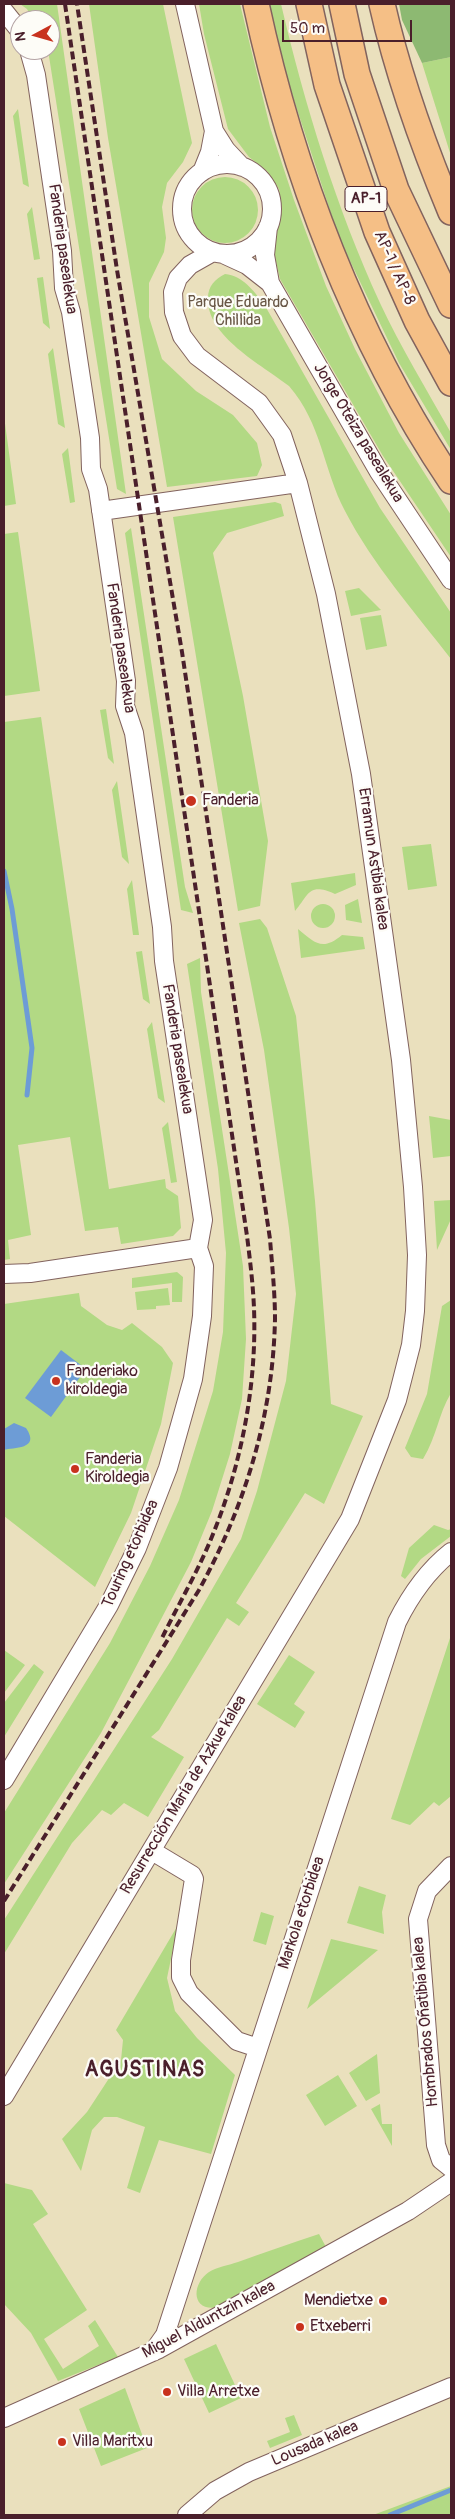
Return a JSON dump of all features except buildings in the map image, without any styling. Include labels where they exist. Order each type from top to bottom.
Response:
[{"type":"highway","points":[[256,4],[296,154],[334,256],[377,352],[409,411],[451,481]]},
{"type":"highway","name":"AP-1 / AP-8","points":[[309,4],[327,85],[377,232],[417,321],[451,383]]},
{"type":"highway","name":"AP-1","points":[[342,4],[357,74],[396,190],[451,305]]},
{"type":"highway","points":[[382,4],[388,32],[423,145],[451,212]]},
{"type":"street","points":[[183,271],[218,253],[239,252],[254,245],[268,227],[271,217],[270,196],[259,178],[242,167],[226,150],[214,131],[185,4]]},
{"type":"street","name":"Fanderia pasealekua","points":[[32,60],[62,251],[64,288],[71,312],[90,438],[91,469],[98,489],[126,681],[125,706],[134,733],[162,927],[164,961],[203,1220],[198,1248]]},
{"type":"street","points":[[202,172],[210,152],[214,131]]},
{"type":"street","points":[[218,253],[196,241],[184,223],[182,204],[184,195],[194,178],[202,172],[221,165],[242,167]]},
{"type":"street","name":"Erramun Astibia kalea","points":[[184,223],[187,247],[183,271],[175,285],[172,300],[182,336],[206,365],[244,390],[272,418],[282,435],[298,482],[326,594],[361,774],[408,1128],[416,1283],[411,1345],[405,1373],[360,1493]]},
{"type":"street","name":"Jorge Oteiza pasealekua","points":[[268,227],[265,255],[270,283],[379,472],[451,580]]},
{"type":"street","name":"Jorge Oteiza pasealekua","points":[[218,253],[247,265],[270,283]]},
{"type":"street","points":[[101,512],[298,482]]},
{"type":"street","points":[[4,1274],[46,1271],[198,1248]]},
{"type":"street","name":"Touring etorbidea","points":[[4,1780],[109,1605],[137,1548],[168,1468],[193,1379],[202,1316],[204,1266],[198,1248]]},
{"type":"street","name":"Resurrección María de Azkue kalea","points":[[4,2096],[350,1519],[360,1493]]},
{"type":"street","name":"Markola etorbidea","points":[[153,2352],[162,2339],[180,2289],[398,1622],[421,1582],[451,1552]]},
{"type":"street","points":[[152,1851],[192,1875],[194,1879],[180,1969],[184,1986],[236,2041],[258,2050]]},
{"type":"street","name":"Hombrados Oñatibia kalea","points":[[446,1871],[422,1900],[418,1919],[436,2145],[441,2160],[451,2168]]},
{"type":"street","name":"Miguel Alduntzin kalea","points":[[4,2418],[153,2352],[408,2211],[451,2182]]},
{"type":"street","name":"Markola etorbidea","points":[[180,2289],[179,2304],[186,2326],[184,2334]]},
{"type":"street","points":[[170,2318],[175,2330],[184,2334]]},
{"type":"street","name":"Lousada kalea","points":[[188,2515],[215,2491],[249,2472],[451,2387]]},
{"type":"green space","points":[[20,4],[57,4],[58,10],[28,10]]},
{"type":"green space","points":[[89,4],[163,4],[192,143],[183,162],[167,183],[162,207],[166,238],[164,252],[149,283],[149,317],[162,359],[196,391],[233,415],[257,443],[262,465],[257,476],[167,487],[108,138]]},
{"type":"green space","points":[[199,4],[240,4],[270,127],[294,200],[326,286],[355,349],[399,433],[451,515],[451,557],[383,456],[280,279],[273,249],[282,210],[279,189],[267,171],[249,157],[228,129],[204,34]]},
{"type":"green space","points":[[268,4],[281,4],[311,118],[349,230],[388,320],[451,433],[451,450],[399,363],[339,238],[278,51]]},
{"type":"green space","points":[[399,4],[451,4],[451,57],[422,63],[402,20]]},
{"type":"green space","points":[[60,25],[126,494],[117,489],[50,60],[60,60]]},
{"type":"green space","points":[[451,57],[451,156],[422,63]]},
{"type":"green space","points":[[18,109],[29,187],[23,184],[13,116]]},
{"type":"green space","points":[[225,177],[238,180],[248,187],[255,197],[258,210],[255,223],[248,233],[238,240],[225,243],[212,240],[202,233],[195,223],[192,210],[195,197],[202,187],[212,180]]},
{"type":"green space","points":[[32,207],[40,259],[34,260],[27,214]]},
{"type":"green space","name":"Parque Eduardo Chillida","points":[[225,274],[242,281],[252,289],[264,304],[380,508],[451,613],[451,659],[395,587],[356,531],[338,495],[309,416],[300,401],[289,386],[251,359],[226,337],[216,325],[210,312],[208,294],[213,283]]},
{"type":"green space","points":[[43,277],[50,329],[43,323],[37,278]]},
{"type":"green space","points":[[53,348],[65,428],[58,424],[48,354]]},
{"type":"green space","points":[[4,416],[16,504],[4,506]]},
{"type":"green space","points":[[68,448],[75,502],[70,503],[62,454]]},
{"type":"green space","points":[[275,502],[281,504],[284,516],[227,533],[213,553],[243,696],[268,841],[260,906],[238,911],[173,517]]},
{"type":"green space","points":[[131,528],[185,887],[193,913],[181,910],[125,533]]},
{"type":"green space","points":[[18,532],[40,691],[4,696],[4,534]]},
{"type":"green space","points":[[359,588],[381,610],[351,616],[345,591]]},
{"type":"green space","points":[[381,615],[387,646],[366,650],[360,618]]},
{"type":"green space","points":[[106,709],[114,764],[108,758],[100,710]]},
{"type":"green space","points":[[41,717],[109,1189],[165,1179],[166,1188],[178,1196],[181,1228],[173,1236],[121,1244],[118,1227],[85,1231],[70,1137],[18,1145],[31,1235],[8,1240],[10,1259],[4,1260],[4,722]]},
{"type":"green space","points":[[117,781],[129,864],[122,857],[112,790]]},
{"type":"green space","points":[[431,844],[437,886],[408,890],[402,847]]},
{"type":"green space","points":[[355,873],[356,885],[335,894],[319,889],[314,890],[307,895],[295,911],[291,883]]},
{"type":"green space","points":[[132,880],[139,935],[133,935],[127,889]]},
{"type":"green space","points":[[358,899],[362,923],[346,920],[345,905]]},
{"type":"green space","points":[[323,904],[332,907],[335,916],[332,925],[323,928],[314,925],[311,916],[314,907]]},
{"type":"green space","points":[[260,919],[267,928],[296,1016],[315,1201],[331,1404],[363,1416],[324,1504],[305,1493],[236,1603],[249,1612],[239,1626],[227,1618],[159,1730],[151,1737],[184,1757],[148,1817],[124,1803],[111,1815],[102,1810],[72,1843],[4,1954],[4,1920],[172,1659],[241,1539],[257,1491],[286,1381],[296,1294],[289,1228],[264,1050],[239,923]]},
{"type":"green space","points":[[298,929],[314,941],[324,944],[342,935],[363,937],[365,949],[301,958]]},
{"type":"green space","points":[[142,951],[150,1004],[143,999],[136,952]]},
{"type":"green space","points":[[200,958],[201,992],[243,1266],[246,1339],[242,1399],[230,1454],[212,1511],[191,1562],[101,1733],[4,1884],[4,1813],[110,1643],[150,1566],[179,1500],[213,1391],[223,1332],[226,1253],[218,1169],[187,964]]},
{"type":"green space","points":[[152,1022],[165,1103],[158,1098],[147,1029]]},
{"type":"green space","points":[[429,1116],[451,1120],[451,1156],[433,1158]]},
{"type":"green space","points":[[168,1122],[177,1182],[171,1183],[162,1128]]},
{"type":"green space","points":[[451,1200],[451,1219],[437,1250],[434,1201]]},
{"type":"green space","points":[[177,1272],[183,1277],[182,1302],[172,1302],[172,1283],[132,1288],[132,1278]]},
{"type":"green space","points":[[168,1288],[170,1305],[156,1306],[156,1309],[137,1310],[135,1292]]},
{"type":"green space","name":"Fanderia Kiroldegia","points":[[79,1293],[81,1306],[107,1325],[122,1330],[132,1323],[162,1347],[173,1363],[161,1424],[131,1513],[95,1587],[4,1516],[4,1304]]},
{"type":"green space","points":[[451,1300],[451,1393],[423,1459],[411,1457],[405,1448],[427,1394],[442,1306]]},
{"type":"green space","points":[[434,1525],[448,1530],[451,1529],[451,1536],[421,1559],[405,1579],[401,1576],[409,1548]]},
{"type":"green space","points":[[450,1638],[451,1796],[439,1806],[434,1802],[410,1825],[391,1819]]},
{"type":"green space","points":[[4,1650],[25,1665],[4,1693]]},
{"type":"green space","points":[[289,1655],[315,1672],[294,1704],[305,1712],[295,1728],[257,1704]]},
{"type":"green space","points":[[34,1664],[44,1672],[4,1737],[4,1703]]},
{"type":"green space","points":[[359,1886],[386,1895],[382,1912],[384,1934],[347,1923]]},
{"type":"green space","points":[[261,1912],[274,1916],[266,1945],[253,1941]]},
{"type":"green space","points":[[178,1925],[167,1978],[175,2011],[197,2038],[235,2075],[211,2154],[159,2140],[140,2193],[127,2188],[145,2127],[117,2117],[104,2117],[92,2130],[81,2171],[62,2139],[87,2112],[121,2060],[123,2040],[116,2030]]},
{"type":"green space","points":[[331,1939],[378,1950],[307,2009]]},
{"type":"green space","points":[[377,2054],[380,2093],[366,2101],[349,2073]]},
{"type":"green space","points":[[338,2075],[357,2106],[325,2126],[306,2095]]},
{"type":"green space","points":[[380,2104],[382,2124],[392,2124],[392,2146],[371,2109]]},
{"type":"green space","points":[[4,2183],[32,2190],[48,2214],[33,2224],[87,2310],[44,2339],[63,2369],[99,2346],[88,2326],[95,2320],[118,2357],[58,2381],[31,2333],[4,2304]]},
{"type":"green space","points":[[319,2234],[326,2247],[219,2307],[210,2308],[203,2306],[199,2302],[197,2290],[199,2283],[209,2272]]},
{"type":"green space","points":[[216,2344],[241,2398],[209,2413],[184,2359]]},
{"type":"green space","points":[[125,2388],[147,2448],[101,2466],[79,2409]]},
{"type":"green space","points":[[294,2415],[302,2435],[270,2448],[267,2441],[290,2432],[285,2418]]},
{"type":"green space","points":[[451,2486],[451,2515],[373,2515]]},
{"type":"water","points":[[61,1350],[86,1369],[51,1417],[25,1398]]},
{"type":"water","points":[[14,1423],[26,1428],[30,1435],[30,1440],[28,1444],[19,1448],[4,1450],[4,1429]]},
{"type":"waterway","points":[[4,871],[12,909],[32,1048],[27,1095]]},
{"type":"waterway","points":[[390,2515],[451,2490]]},
{"type":"railway","points":[[65,4],[247,1236],[254,1299],[253,1367],[250,1396],[239,1455],[222,1512],[211,1539],[194,1577],[162,1638]]},
{"type":"railway","points":[[4,1901],[199,1590],[230,1526],[254,1459],[262,1425],[269,1390],[275,1319],[270,1239],[182,652],[117,270],[77,4]]},
{"type":"place","name":"Fanderia","points":[[191,801]]},
{"type":"place","name":"Fanderiako kiroldegia","points":[[56,1381]]},
{"type":"place","name":"Fanderia Kiroldegia","points":[[75,1469]]},
{"type":"place","name":"Mendietxe","points":[[383,2301]]},
{"type":"place","name":"Etxeberri","points":[[300,2327]]},
{"type":"place","name":"Villa Arretxe","points":[[167,2392]]},
{"type":"place","name":"Villa Maritxu","points":[[62,2442]]},
{"type":"district","name":"AGUSTINAS","points":[[145,2071]]}]
